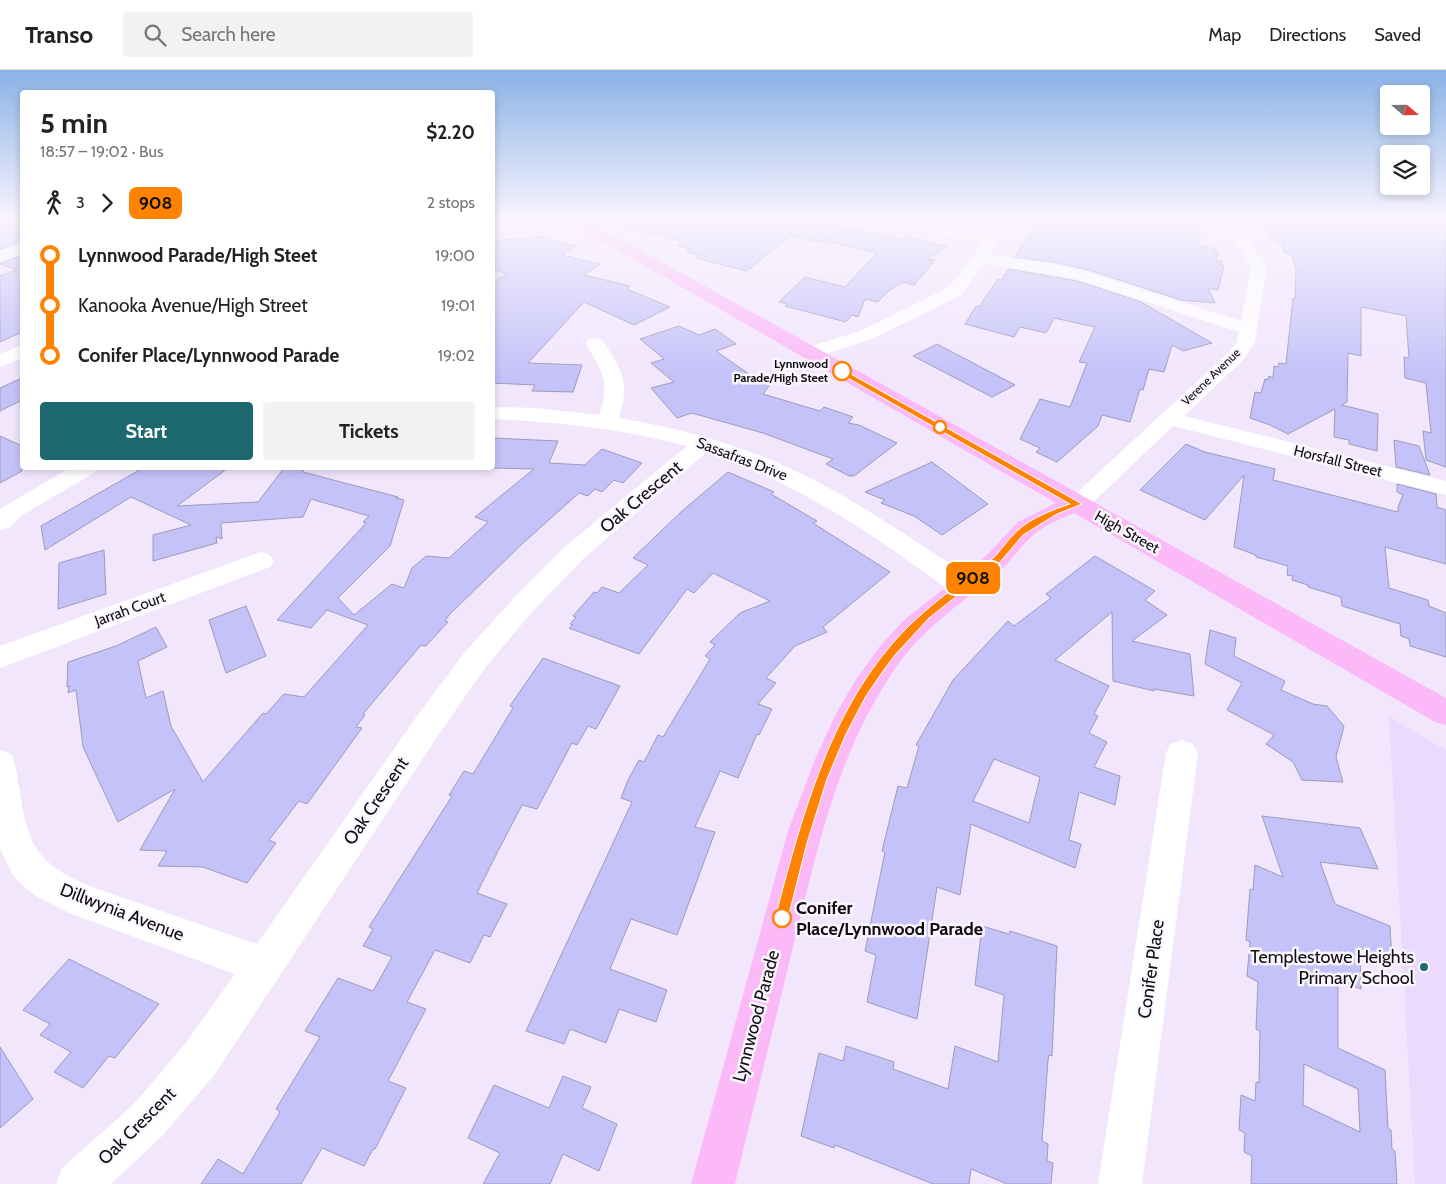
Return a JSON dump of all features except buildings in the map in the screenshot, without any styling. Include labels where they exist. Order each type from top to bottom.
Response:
[{"type":"main road","name":"High Street","points":[[664,270],[1446,713]]},
{"type":"main road","name":"Lynnwood Parade","points":[[713,1184],[801,843],[824,772],[840,733],[862,693],[891,652],[925,616],[998,559],[1051,536],[1070,522],[1078,504]]},
{"type":"street","points":[[817,357],[954,291],[971,270]]},
{"type":"street","points":[[1052,270],[1095,279],[1206,317],[1249,329]]},
{"type":"street","name":"Verene Avenue","points":[[1078,504],[1237,355],[1246,342],[1259,270]]},
{"type":"street","points":[[595,344],[614,373],[617,383],[615,398],[607,422]]},
{"type":"street","points":[[0,361],[20,352]]},
{"type":"street","name":"Sassafras Drive","points":[[495,414],[522,414],[607,422],[648,430],[703,444],[775,470],[823,494],[866,520],[962,586]]},
{"type":"street","name":"Horsfall Street","points":[[1172,414],[1207,430],[1230,434],[1446,488]]},
{"type":"street","name":"Oak Crescent","points":[[78,1184],[148,1120],[200,1059],[428,724],[475,660],[523,604],[575,552],[703,444]]},
{"type":"street","points":[[0,522],[14,510],[83,470]]},
{"type":"street","name":"Jarrah Court","points":[[0,658],[261,561]]},
{"type":"street","name":"Conifer Place","points":[[1120,1184],[1182,753]]},
{"type":"street","name":"Dillwynia Avenue","points":[[0,764],[2,791],[11,831],[24,862],[46,882],[82,900],[264,966]]},
{"type":"shaded area","name":"Templestowe Heights Primary School","points":[[1389,717],[1446,750],[1446,1184],[1415,1184]]},
{"type":"bus line","name":"908","points":[[782,918],[801,843],[821,779],[840,733],[862,693],[891,652],[925,616],[998,559],[1020,533],[1054,512],[1078,504],[842,371]]},
{"type":"place","name":"Lynnwood Parade/High Steet","points":[[842,371]]},
{"type":"place","name":"Conifer Place/Lynnwood Parade","points":[[782,918]]},
{"type":"place","name":"Templestowe Heights Primary School","points":[[1424,967]]}]
